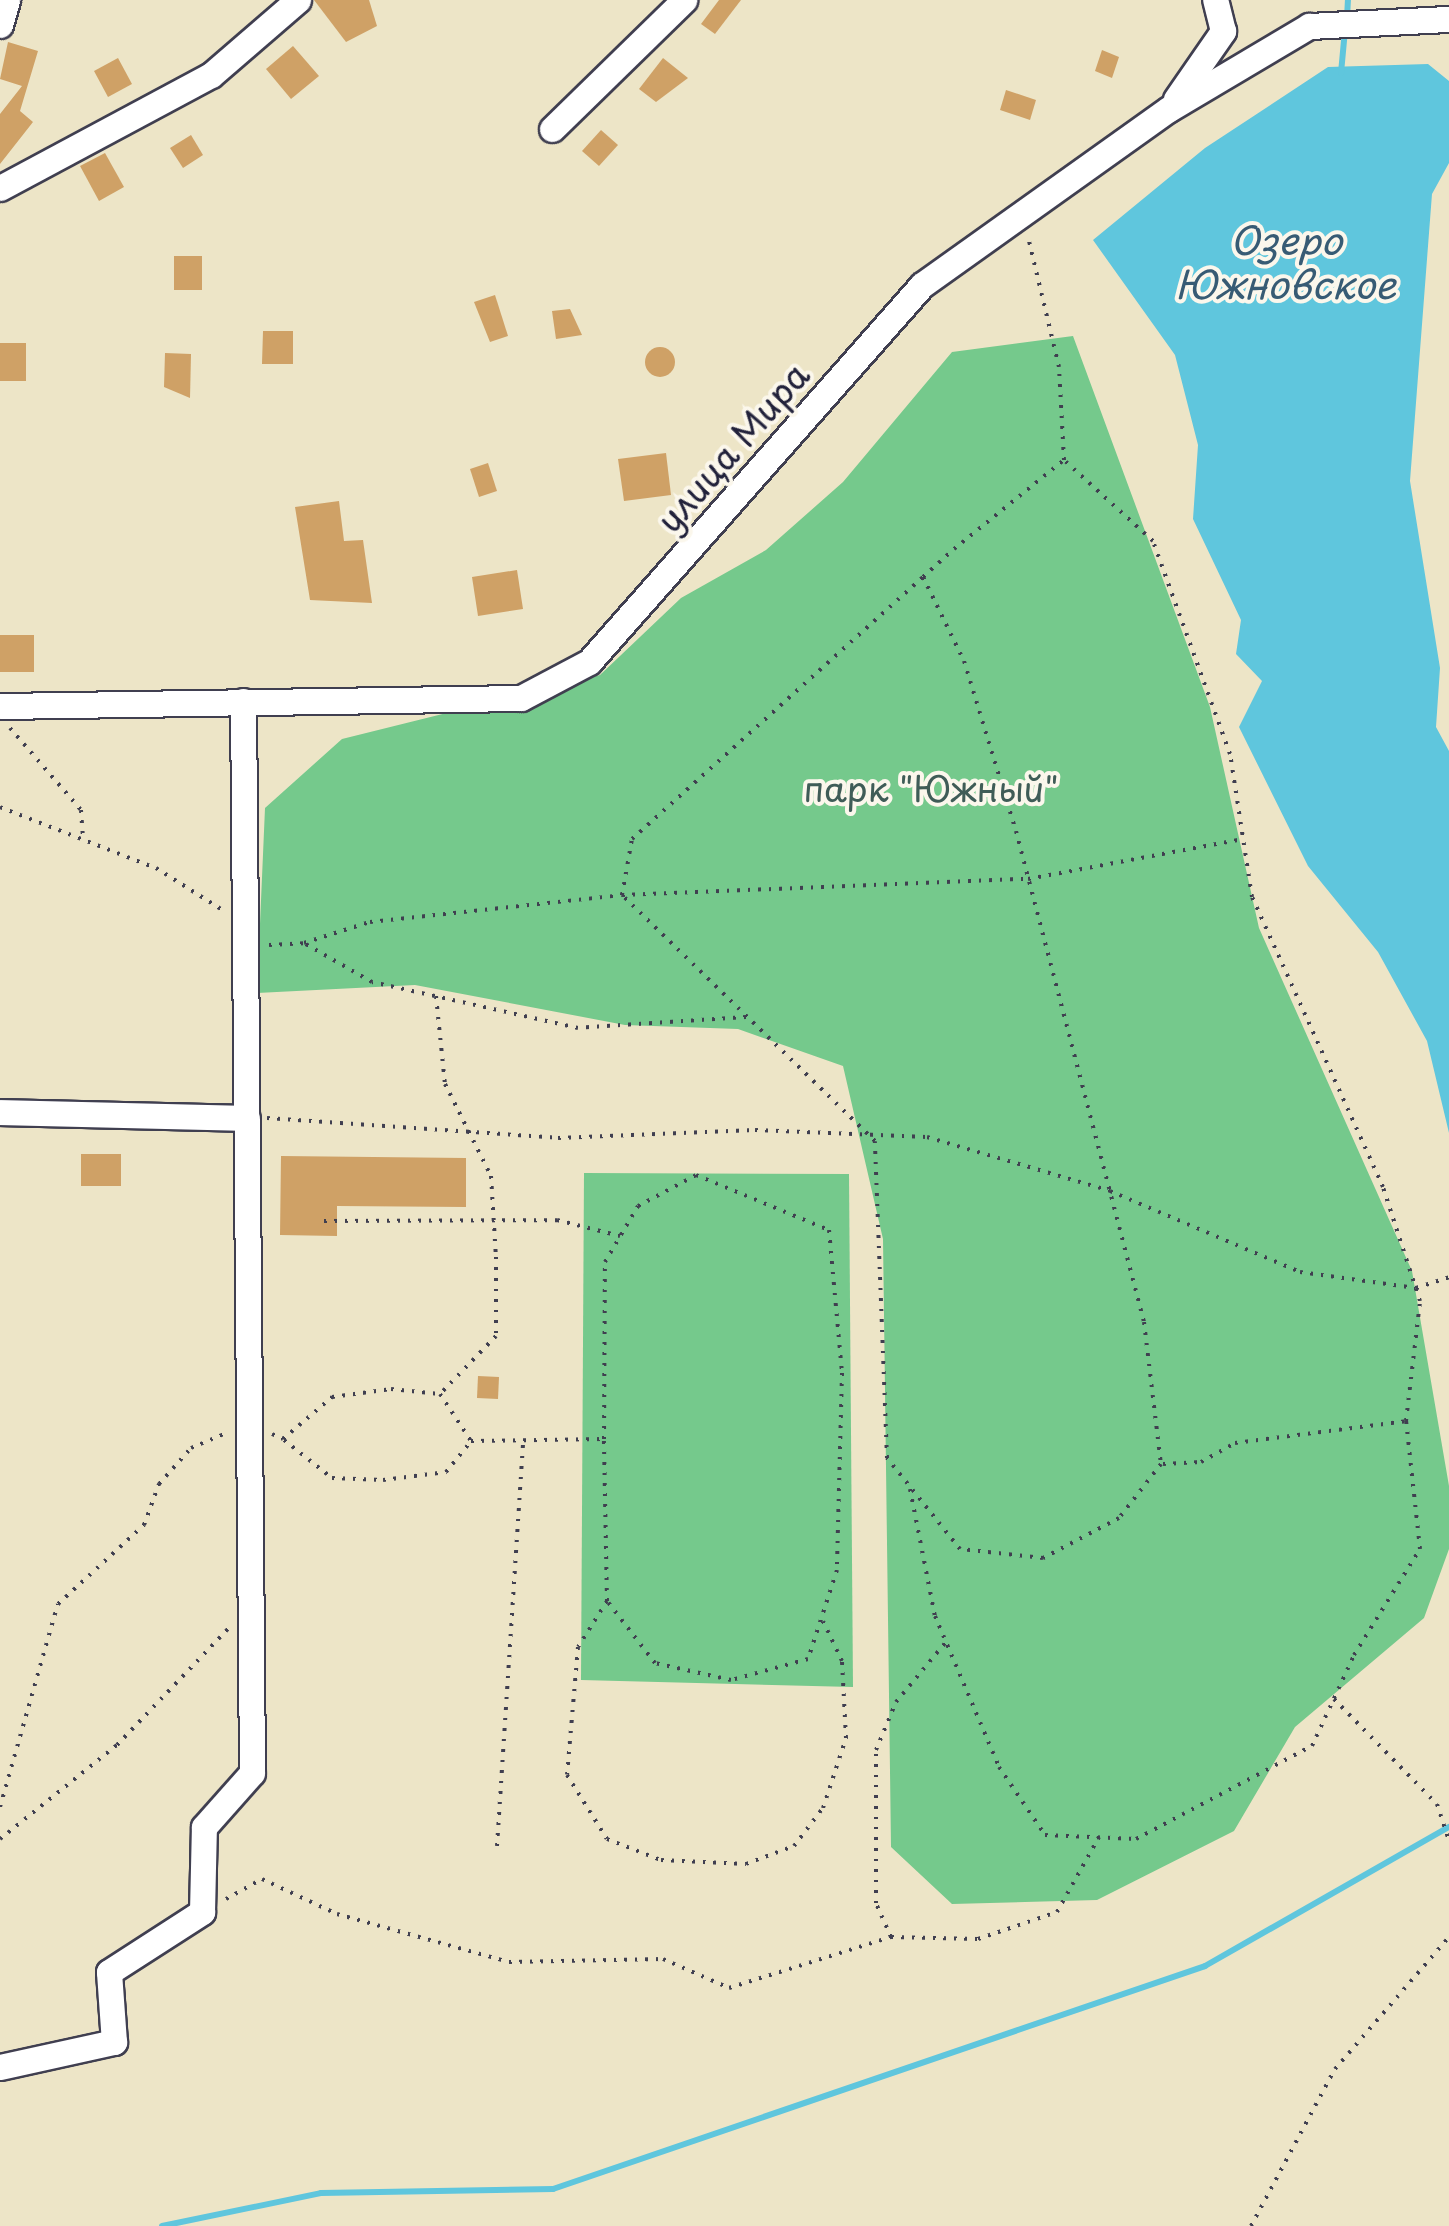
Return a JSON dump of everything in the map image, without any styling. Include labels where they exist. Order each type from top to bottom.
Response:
[{"type":"street","points":[[0,25],[7,0]]},
{"type":"street","points":[[0,188],[211,76],[298,0]]},
{"type":"street","points":[[552,130],[684,0]]},
{"type":"street","points":[[1169,109],[1223,31],[1215,0]]},
{"type":"street","name":"улица Мира","points":[[5,706],[521,698],[589,662],[922,284],[1169,109],[1308,26],[1449,19]]},
{"type":"street","points":[[0,2067],[114,2042],[109,1972],[202,1912],[204,1827],[252,1773],[243,702]]},
{"type":"street","points":[[0,1112],[247,1118]]},
{"type":"path","points":[[910,1487],[946,1642],[999,1767],[1045,1835],[1136,1839],[1312,1746],[1334,1699],[1420,1550],[1406,1421],[1416,1288],[1383,1187],[1252,897],[1230,754],[1153,541],[1064,460],[1059,367],[1022,213]]},
{"type":"path","points":[[622,895],[632,839],[923,577],[1064,460]]},
{"type":"path","points":[[622,895],[874,1141],[887,1458],[960,1550],[1043,1558],[1120,1518],[1161,1464],[1144,1322],[1028,879],[964,661],[923,577]]},
{"type":"path","points":[[5,706],[10,730],[81,810],[82,836]]},
{"type":"path","points":[[0,807],[82,836],[245,936],[304,943],[372,982],[578,1028],[746,1016]]},
{"type":"path","points":[[304,943],[370,922],[622,895],[1028,879],[1243,839]]},
{"type":"path","points":[[283,1440],[332,1397],[440,1394],[496,1336],[491,1176],[445,1084],[436,996]]},
{"type":"path","points":[[247,1118],[380,1119],[469,1132],[558,1138],[756,1130],[874,1141],[926,1137],[1110,1191],[1300,1272],[1416,1288],[1449,1277]]},
{"type":"path","points":[[607,1601],[655,1664],[732,1680],[808,1659],[837,1570],[841,1413],[829,1230],[773,1199],[696,1175],[638,1206],[605,1262],[607,1601],[578,1646],[568,1775],[607,1839],[661,1860],[746,1864],[794,1846],[823,1808],[846,1738],[842,1661],[822,1618]]},
{"type":"path","points":[[324,1221],[557,1220],[620,1236]]},
{"type":"path","points":[[440,1394],[471,1441]]},
{"type":"path","points":[[1161,1464],[1202,1462],[1235,1443],[1406,1421]]},
{"type":"path","points":[[0,1807],[58,1604],[144,1526],[159,1484],[191,1448],[251,1422],[283,1440],[332,1478],[383,1480],[446,1472],[471,1441]]},
{"type":"path","points":[[497,1846],[523,1440]]},
{"type":"path","points":[[471,1441],[604,1440]]},
{"type":"path","points":[[0,1839],[117,1745],[180,1672],[252,1608]]},
{"type":"path","points":[[891,1937],[876,1902],[876,1750],[896,1702],[946,1642]]},
{"type":"path","points":[[1334,1699],[1437,1804],[1449,1840]]},
{"type":"path","points":[[202,1912],[262,1878],[337,1914],[510,1962],[663,1959],[729,1988],[891,1937],[978,1939],[1057,1912],[1099,1838]]},
{"type":"path","points":[[1252,2226],[1335,2069],[1449,1937]]},
{"type":"green space","name":"парк \"Южный\"","points":[[1073,336],[1210,707],[1259,928],[1412,1271],[1449,1486],[1449,1549],[1424,1618],[1295,1727],[1234,1831],[1097,1900],[952,1904],[891,1847],[883,1239],[843,1066],[738,1029],[625,1025],[415,985],[257,993],[265,808],[342,739],[600,675],[681,598],[766,550],[843,482],[952,352]]},
{"type":"green space","points":[[584,1173],[849,1174],[853,1687],[581,1680]]},
{"type":"water","name":"Озеро Южновское","points":[[1428,64],[1449,81],[1449,163],[1432,194],[1410,481],[1440,668],[1436,727],[1449,751],[1449,1133],[1427,1041],[1378,952],[1308,866],[1239,727],[1262,681],[1236,654],[1241,620],[1193,519],[1198,445],[1175,355],[1093,240],[1205,148],[1328,67]]},
{"type":"building","points":[[314,0],[369,0],[377,26],[346,42]]},
{"type":"building","points":[[719,0],[741,0],[715,34],[701,24]]},
{"type":"building","points":[[8,42],[38,51],[20,111],[33,122],[0,164],[0,114],[22,86],[0,79]]},
{"type":"building","points":[[293,46],[319,76],[291,99],[266,69]]},
{"type":"building","points":[[1102,50],[1119,57],[1112,78],[1095,71]]},
{"type":"building","points":[[118,58],[132,84],[108,97],[94,71]]},
{"type":"building","points":[[663,58],[688,78],[656,102],[639,89]]},
{"type":"building","points":[[1006,90],[1036,100],[1030,120],[1000,110]]},
{"type":"building","points":[[601,130],[618,145],[599,166],[582,151]]},
{"type":"building","points":[[191,135],[203,155],[183,168],[170,148]]},
{"type":"building","points":[[105,153],[124,187],[99,201],[80,166]]},
{"type":"building","points":[[174,256],[202,256],[202,290],[174,290]]},
{"type":"building","points":[[495,295],[508,336],[490,342],[474,302]]},
{"type":"building","points":[[570,309],[582,335],[556,339],[552,311]]},
{"type":"building","points":[[263,331],[293,331],[293,364],[262,364]]},
{"type":"building","points":[[0,343],[26,343],[26,381],[0,381]]},
{"type":"building","points":[[660,347],[674,356],[675,362],[666,376],[660,377],[646,368],[645,362],[654,348]]},
{"type":"building","points":[[165,353],[191,354],[190,398],[164,387]]},
{"type":"building","points":[[666,453],[671,495],[624,501],[618,459]]},
{"type":"building","points":[[488,463],[497,491],[479,497],[470,469]]},
{"type":"building","points":[[339,501],[344,541],[363,540],[372,603],[310,600],[295,507]]},
{"type":"building","points":[[517,570],[523,609],[478,616],[472,577]]},
{"type":"building","points":[[0,635],[34,635],[34,672],[0,672]]},
{"type":"building","points":[[81,1154],[121,1154],[121,1186],[81,1186]]},
{"type":"building","points":[[281,1156],[466,1158],[466,1207],[337,1206],[337,1236],[280,1235]]},
{"type":"building","points":[[478,1376],[499,1377],[498,1399],[477,1398]]},
{"type":"waterway","points":[[1347,18],[1348,0]]},
{"type":"waterway","points":[[1341,73],[1345,30]]},
{"type":"waterway","points":[[162,2226],[321,2193],[553,2189],[1205,1966],[1449,1827]]}]
